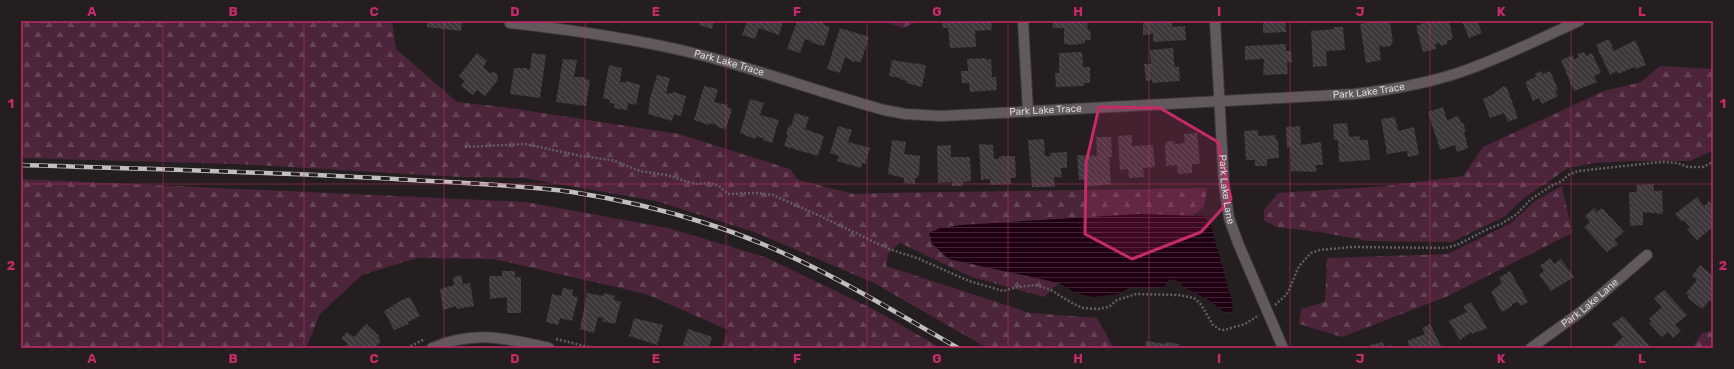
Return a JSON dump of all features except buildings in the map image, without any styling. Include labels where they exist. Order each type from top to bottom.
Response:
[{"type":"street","points":[[1023,21],[1028,112]]},
{"type":"street","name":"Park Lake Lane","points":[[1215,21],[1224,185],[1229,218],[1238,243],[1284,348]]},
{"type":"street","name":"Park Lake Trace","points":[[510,23],[587,32],[671,48],[745,67],[863,104],[905,114],[941,116],[1354,94],[1407,86],[1459,72],[1485,63],[1579,21]]},
{"type":"street","name":"Park Lake Lane","points":[[1531,348],[1582,311],[1646,255]]},
{"type":"street","points":[[432,348],[458,339],[475,336],[493,336],[549,348]]},
{"type":"path","points":[[465,147],[526,144],[581,156],[612,160],[640,171],[666,175],[695,184],[710,183],[720,186],[728,194],[756,193],[774,196],[822,216],[889,249],[917,258],[970,281],[1003,291],[1016,286],[1036,285],[1051,290],[1083,308],[1098,309],[1109,307],[1117,300],[1136,294],[1179,295],[1194,298],[1200,303],[1213,325],[1224,330],[1245,324],[1286,296],[1292,284],[1296,270],[1304,259],[1311,253],[1320,250],[1352,247],[1445,248],[1457,245],[1501,224],[1517,214],[1530,200],[1562,181],[1568,175],[1578,171],[1661,162],[1677,163],[1688,167],[1703,167],[1713,162]]},
{"type":"highlighted area","points":[[1099,107],[1160,108],[1218,142],[1231,199],[1201,232],[1132,259],[1085,234],[1086,163]]},
{"type":"green space","points":[[21,21],[392,21],[396,49],[457,102],[503,107],[679,134],[790,169],[798,180],[854,194],[1207,188],[1204,207],[1192,216],[1138,214],[949,259],[1059,283],[1044,297],[972,277],[900,243],[888,254],[886,266],[1030,313],[1097,318],[1114,348],[987,348],[874,283],[757,233],[656,201],[524,178],[461,177],[236,164],[21,158]]},
{"type":"green space","points":[[882,21],[919,21],[903,28]]},
{"type":"green space","points":[[1660,66],[1713,69],[1712,151],[1690,161],[1630,161],[1594,163],[1568,168],[1523,199],[1504,217],[1452,242],[1369,241],[1319,232],[1277,227],[1264,221],[1264,210],[1278,193],[1386,186],[1463,176],[1483,147],[1604,91],[1641,82]]},
{"type":"green space","points":[[21,179],[526,202],[668,228],[765,257],[873,309],[941,348],[722,348],[728,330],[646,294],[494,259],[417,258],[362,275],[320,314],[306,348],[21,348]]},
{"type":"green space","points":[[1562,186],[1572,233],[1448,296],[1342,337],[1299,324],[1301,309],[1325,302],[1327,258],[1448,254],[1511,223],[1535,201]]},
{"type":"green space","points":[[1713,331],[1713,348],[1692,348],[1702,333]]},
{"type":"shaded area","points":[[1138,214],[1204,216],[1211,226],[1232,302],[1233,309],[1230,313],[1224,312],[1209,300],[1184,287],[1178,281],[1170,279],[1163,288],[1129,288],[1118,294],[1093,297],[1076,293],[1059,283],[949,259],[932,244],[929,233],[940,228],[961,225]]},
{"type":"railway","points":[[21,165],[265,173],[471,183],[572,192],[606,198],[655,209],[705,223],[772,248],[835,278],[958,348]]}]
